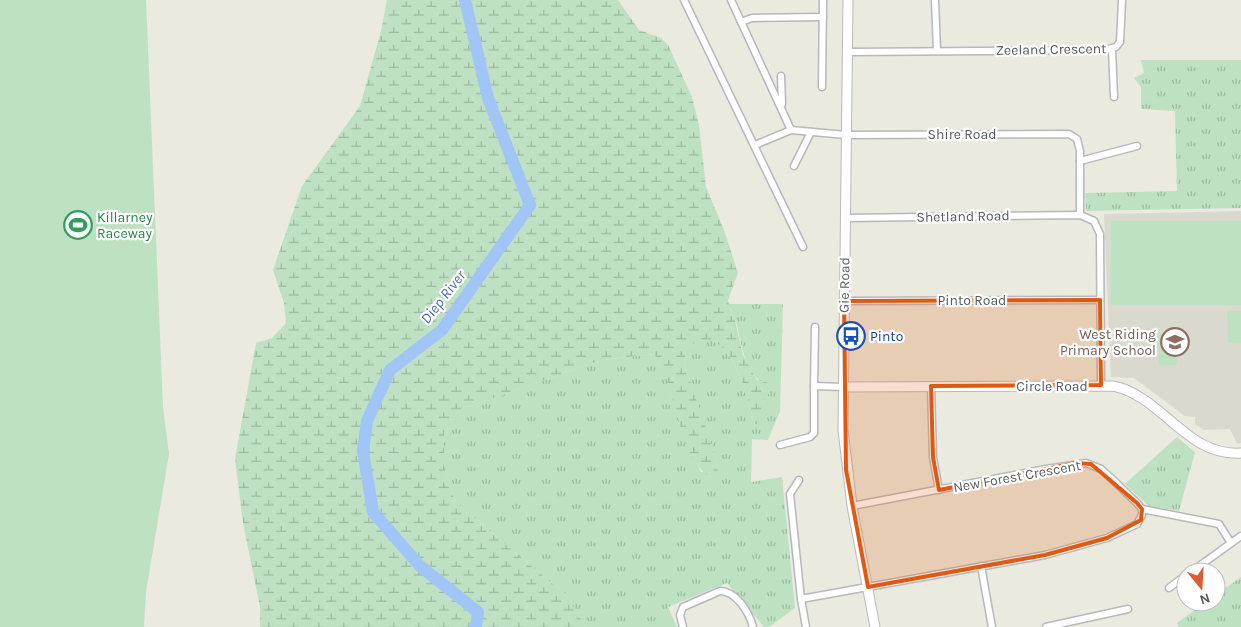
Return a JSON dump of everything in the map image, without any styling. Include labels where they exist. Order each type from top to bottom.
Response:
[{"type":"street","points":[[684,0],[803,248]]},
{"type":"street","points":[[731,0],[791,130],[755,145]]},
{"type":"street","points":[[822,88],[823,0]]},
{"type":"street","name":"Gie Road","points":[[848,0],[843,387],[844,454],[875,627]]},
{"type":"street","points":[[935,0],[937,50]]},
{"type":"street","name":"Zeeland Crescent","points":[[847,52],[1104,50],[1118,45],[1121,39],[1122,0]]},
{"type":"street","points":[[742,22],[752,18],[823,17]]},
{"type":"street","points":[[1112,48],[1114,97]]},
{"type":"street","points":[[780,76],[782,108]]},
{"type":"street","name":"Shire Road","points":[[791,130],[846,135],[1068,134],[1077,139],[1080,161]]},
{"type":"street","points":[[794,166],[811,132]]},
{"type":"street","points":[[1101,385],[1100,234],[1094,221],[1080,215],[1080,161],[1137,146]]},
{"type":"street","name":"Shetland Road","points":[[845,218],[1080,215]]},
{"type":"street","name":"Pinto Road","points":[[844,301],[1100,300]]},
{"type":"street","points":[[780,445],[810,437],[814,433],[815,327]]},
{"type":"street","name":"Circle Road","points":[[843,387],[1101,385],[1119,387],[1138,394],[1200,444],[1219,451],[1241,453]]},
{"type":"street","points":[[814,386],[843,387]]},
{"type":"street","points":[[931,386],[933,457],[940,490]]},
{"type":"street","name":"New Forest Crescent","points":[[852,506],[1068,464],[1086,464],[1101,469],[1142,509]]},
{"type":"street","points":[[799,480],[790,494],[801,599],[806,627]]},
{"type":"street","points":[[801,599],[1045,555],[1107,538],[1139,522],[1142,509],[1219,524],[1231,542]]},
{"type":"street","points":[[1204,562],[1241,536]]},
{"type":"street","points":[[982,566],[992,627]]},
{"type":"street","points":[[1169,588],[1176,583]]},
{"type":"street","points":[[683,627],[680,615],[683,607],[720,591],[734,596],[748,614],[753,627]]},
{"type":"street","points":[[1046,627],[1128,609]]},
{"type":"highlighted area","points":[[1100,300],[1101,385],[931,386],[933,457],[939,490],[1076,463],[1091,464],[1137,503],[1142,509],[1141,520],[1107,538],[1045,555],[868,587],[846,470],[844,301]]},
{"type":"shaded area","name":"West Riding Primary School","points":[[1241,211],[1241,443],[1237,444],[1230,429],[1204,430],[1195,424],[1195,417],[1185,416],[1134,378],[1111,377],[1104,214]]},
{"type":"green space","name":"Killarney Raceway","points":[[0,0],[146,0],[163,407],[169,454],[146,592],[144,627],[0,627]]},
{"type":"green space","points":[[387,0],[618,0],[639,30],[661,38],[668,45],[692,97],[699,125],[706,187],[724,230],[738,273],[728,300],[730,309],[735,320],[743,355],[757,380],[772,384],[771,390],[762,403],[762,425],[755,424],[741,378],[724,349],[714,341],[701,341],[686,349],[684,363],[714,451],[718,471],[711,477],[700,468],[691,455],[662,367],[654,354],[602,360],[459,410],[444,432],[444,465],[455,502],[565,594],[586,627],[260,627],[260,607],[243,523],[235,459],[256,343],[272,338],[286,323],[284,303],[273,270],[302,186],[360,106],[381,31]]},
{"type":"green space","points":[[1141,60],[1241,60],[1241,208],[1086,211],[1085,193],[1177,191],[1175,111],[1141,109],[1141,87],[1134,78],[1144,73]]},
{"type":"green space","points":[[1111,221],[1241,221],[1241,305],[1111,305]]},
{"type":"green space","points":[[729,304],[783,304],[780,411],[768,440],[752,439],[751,482],[782,477],[795,608],[769,627],[764,627],[727,583],[668,607],[677,627],[586,627],[565,594],[455,502],[444,465],[444,432],[459,410],[602,360],[655,354],[663,367],[684,437],[701,472],[718,471],[714,452],[684,363],[686,349],[701,341],[714,341],[724,349],[741,378],[755,424],[762,403],[771,390],[755,376],[746,360]]},
{"type":"green space","points":[[1227,311],[1241,311],[1241,343],[1228,343]]},
{"type":"green space","points":[[1159,334],[1176,334],[1177,365],[1159,366]]},
{"type":"green space","points":[[1177,437],[1195,452],[1179,511],[1149,506],[1125,484]]},
{"type":"green space","points":[[1241,577],[1241,627],[1179,627],[1177,623],[1192,612],[1226,612],[1226,588]]},
{"type":"waterway","name":"Diep River","points":[[465,0],[488,98],[530,205],[442,330],[390,370],[367,421],[363,451],[373,512],[420,566],[478,612],[476,627]]},
{"type":"place","name":"Killarney Raceway","points":[[78,225]]},
{"type":"place","name":"Pinto","points":[[851,336]]},
{"type":"place","name":"West Riding Primary School","points":[[1175,342]]}]
